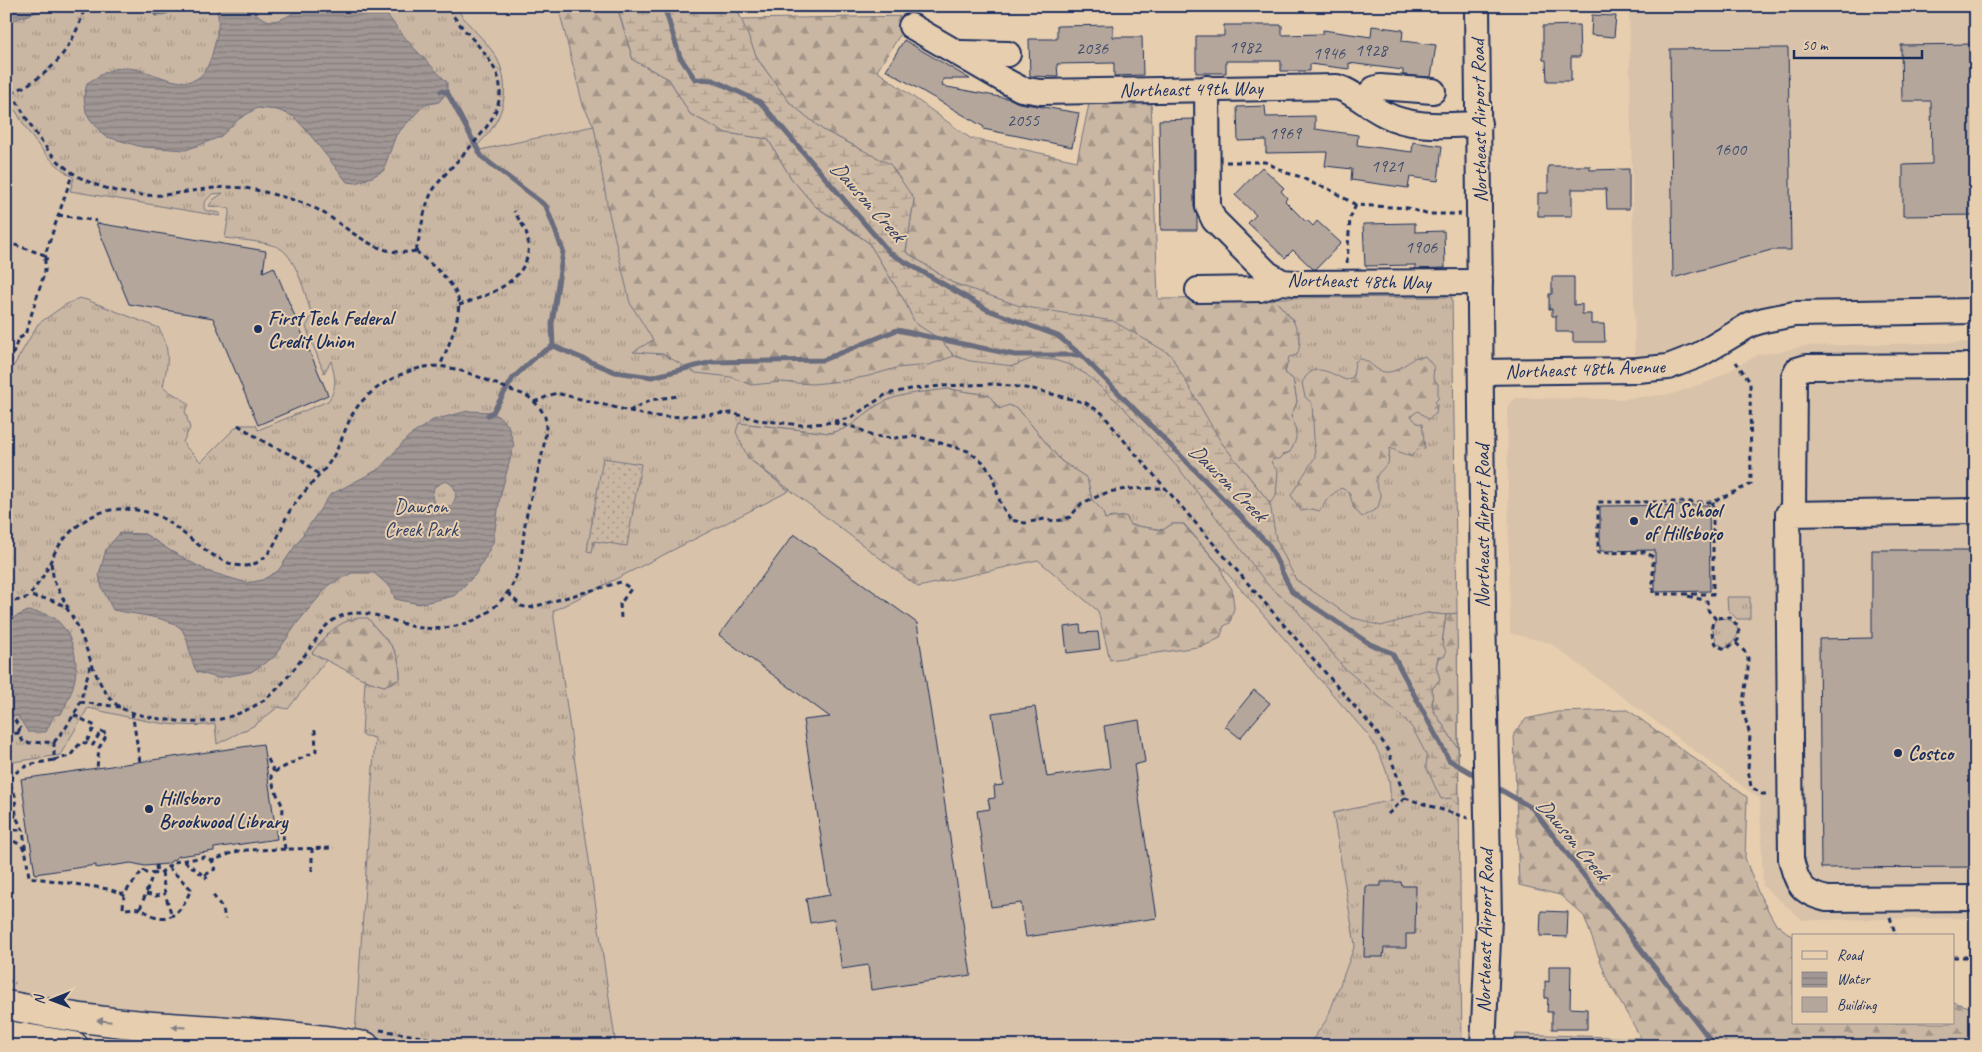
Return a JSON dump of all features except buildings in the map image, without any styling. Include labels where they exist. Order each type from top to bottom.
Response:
[{"type":"main road","points":[[6,1005],[86,1019],[150,1036],[293,1035],[365,1046]]},
{"type":"main road","points":[[6,1035],[74,1046]]},
{"type":"street","name":"Northeast Airport Road","points":[[1478,6],[1488,919],[1483,1046]]},
{"type":"street","name":"Northeast 49th Way","points":[[911,26],[1021,89],[1040,92],[1337,87],[1350,91],[1383,114],[1416,124],[1479,124]]},
{"type":"street","points":[[957,53],[1013,46],[994,75]]},
{"type":"street","points":[[1363,100],[1374,89],[1380,87],[1433,91]]},
{"type":"street","name":"Northeast 48th Way","points":[[1207,88],[1208,207],[1214,220],[1268,274],[1282,282],[1480,282]]},
{"type":"street","points":[[1198,290],[1260,289],[1282,282]]},
{"type":"street","name":"Northeast 48th Avenue","points":[[1481,372],[1638,370],[1668,367],[1699,355],[1751,324],[1794,314],[1976,311]]},
{"type":"street","points":[[1793,514],[1794,376],[1797,370],[1807,367],[1976,366]]},
{"type":"street","points":[[1976,511],[1788,514],[1791,859],[1801,887],[1812,896],[1827,900],[1976,898]]},
{"type":"path","points":[[12,93],[44,74],[59,59],[79,26],[85,6]]},
{"type":"path","points":[[416,251],[431,194],[463,153],[491,123],[497,110],[498,76],[483,50],[461,27],[447,6]]},
{"type":"path","points":[[6,86],[12,93],[38,139],[50,153],[85,180],[135,194],[161,195],[229,187],[262,191],[294,199],[326,214],[360,239],[389,252],[404,254],[416,251]]},
{"type":"path","points":[[1208,163],[1265,162],[1287,173],[1301,176],[1314,184],[1327,188],[1356,205],[1408,208],[1426,214],[1479,214]]},
{"type":"path","points":[[6,362],[10,363],[18,339],[25,335],[45,271],[45,255],[73,172]]},
{"type":"path","points":[[1346,283],[1350,218],[1356,205]]},
{"type":"path","points":[[459,305],[496,291],[512,282],[521,271],[526,257],[527,233],[514,211]]},
{"type":"path","points":[[58,215],[97,222]]},
{"type":"path","points":[[6,242],[45,255],[48,260]]},
{"type":"path","points":[[416,251],[445,278],[456,295],[459,305],[455,323],[440,366]]},
{"type":"path","points":[[35,304],[41,301]]},
{"type":"path","points":[[1713,502],[1713,594],[1653,594],[1653,557],[1646,552],[1598,553],[1598,502],[1713,502],[1751,484],[1750,382],[1736,362]]},
{"type":"path","points":[[29,596],[43,577],[67,535],[86,519],[105,510],[123,509],[157,516],[170,523],[216,557],[235,565],[247,566],[256,564],[271,550],[291,508],[330,461],[354,411],[366,397],[390,380],[407,372],[423,367],[440,366],[464,373],[526,396],[534,402],[544,417],[544,438],[526,514],[516,578],[508,593],[487,614],[454,626],[418,628],[362,613],[349,614],[334,619],[324,628],[277,690],[264,701],[231,716],[200,722],[188,722],[132,712],[120,707],[80,702]]},
{"type":"path","points":[[826,423],[850,418],[887,394],[941,386],[995,384],[1034,389],[1086,403],[1102,414],[1375,730],[1388,750],[1404,798]]},
{"type":"path","points":[[534,402],[556,394],[566,394],[650,416],[670,417],[732,413],[758,420],[801,425],[840,423],[858,428],[872,436],[895,438],[916,436],[968,451],[983,462],[992,474],[1002,505],[1011,520],[1025,523],[1045,519],[1062,520],[1070,517],[1082,503],[1108,492],[1164,488]]},
{"type":"path","points":[[629,411],[651,400],[677,396]]},
{"type":"path","points":[[238,425],[266,443],[302,460],[319,474]]},
{"type":"path","points":[[51,562],[54,581],[82,636],[103,687],[120,707]]},
{"type":"path","points":[[508,593],[522,606],[529,608],[621,582],[631,589],[620,604],[620,618]]},
{"type":"path","points":[[1682,594],[1707,601]]},
{"type":"path","points":[[1708,594],[1708,610],[1715,618]]},
{"type":"path","points":[[6,603],[29,596],[48,599],[68,609]]},
{"type":"path","points":[[1729,617],[1734,620],[1739,629],[1740,635],[1736,643],[1726,649],[1717,646],[1711,628],[1715,618],[1729,617]]},
{"type":"path","points":[[1736,643],[1747,655],[1748,670],[1743,702],[1744,714],[1750,735],[1748,769],[1751,787],[1762,794],[1791,794]]},
{"type":"path","points":[[54,760],[54,742],[74,715],[80,702],[92,662]]},
{"type":"path","points":[[132,712],[140,762]]},
{"type":"path","points":[[74,715],[95,726],[86,743]]},
{"type":"path","points":[[6,719],[14,719],[20,728],[18,733],[24,743],[54,742]]},
{"type":"path","points":[[285,848],[282,829],[283,807],[271,781],[271,776],[274,772],[316,751],[315,730]]},
{"type":"path","points":[[16,817],[16,795],[11,786],[10,779],[18,770],[31,764],[70,756],[79,744],[93,745],[101,731],[107,734],[99,748],[97,768]]},
{"type":"path","points":[[6,732],[9,734],[18,733]]},
{"type":"path","points":[[268,759],[274,772]]},
{"type":"path","points":[[1404,798],[1466,818],[1486,812]]},
{"type":"path","points":[[1388,814],[1404,798]]},
{"type":"path","points":[[6,814],[9,812],[16,817],[23,830],[29,877],[124,894]]},
{"type":"path","points":[[23,830],[16,830],[6,835],[21,845],[26,853]]},
{"type":"path","points":[[312,848],[312,871]]},
{"type":"path","points":[[168,867],[191,889],[182,908],[172,916],[163,918],[140,909],[123,908],[124,894],[143,870],[155,874],[162,872],[168,867],[174,862],[205,857],[212,860],[234,852],[247,850],[334,848]]},
{"type":"path","points":[[184,860],[206,877],[215,869],[212,860]]},
{"type":"path","points":[[140,909],[155,874],[156,865]]},
{"type":"path","points":[[162,872],[165,894],[172,916]]},
{"type":"path","points":[[146,894],[156,896],[165,894]]},
{"type":"path","points":[[213,895],[223,909],[225,919]]},
{"type":"path","points":[[1954,957],[1976,957]]},
{"type":"shaded area","points":[[6,6],[569,6],[630,303],[1452,297],[1462,1046],[419,1046],[355,1034],[134,1013],[69,1004],[6,991]]},
{"type":"shaded area","points":[[1976,10],[1976,301],[1825,301],[1755,310],[1726,321],[1685,346],[1662,354],[1635,359],[1629,13]]},
{"type":"shaded area","points":[[1976,342],[1976,918],[1803,920],[1763,886],[1760,799],[1550,643],[1510,633],[1507,409],[1510,402],[1516,398],[1622,399],[1672,394],[1713,380],[1759,354],[1780,352],[1804,346]]},
{"type":"green space","name":"Dawson Creek Park","points":[[6,6],[455,6],[490,48],[496,57],[503,76],[504,96],[499,116],[477,146],[480,150],[594,126],[1117,299],[1276,496],[1277,472],[1271,462],[1290,452],[1296,431],[1291,416],[1297,402],[1293,379],[1285,373],[1294,321],[1273,298],[1452,297],[1457,613],[1446,615],[1427,613],[1457,636],[1462,1046],[1308,1046],[1327,1019],[1355,945],[1333,813],[1393,800],[1390,799],[1387,774],[1377,750],[1369,736],[1184,524],[1172,524],[1163,530],[1130,525],[1115,516],[1105,519],[1102,510],[1092,500],[1087,478],[1061,461],[1019,410],[1000,409],[988,395],[948,389],[876,406],[848,428],[829,433],[739,423],[748,458],[789,491],[553,611],[616,1046],[419,1046],[355,1034],[375,738],[362,735],[365,680],[384,686],[400,679],[398,658],[395,651],[368,618],[312,653],[326,660],[288,709],[278,707],[255,725],[217,744],[215,724],[167,724],[88,708],[60,755],[6,763],[6,365],[13,367],[38,324],[65,305],[79,298],[159,328],[167,350],[163,386],[189,405],[185,411],[190,428],[183,442],[201,462],[238,425],[256,425],[258,430],[328,401],[335,382],[331,361],[324,373],[306,327],[312,315],[299,275],[289,256],[275,246],[225,238],[230,208],[209,206],[213,200],[223,193],[212,194],[204,203],[204,209],[220,213],[220,216],[70,191],[74,178],[48,156],[34,140],[16,111],[10,109],[6,103]]},
{"type":"green space","points":[[558,6],[617,6],[633,60],[669,79],[690,114],[726,133],[768,139],[791,178],[815,206],[869,243],[904,300],[915,322],[941,340],[954,356],[929,365],[896,368],[843,381],[812,384],[782,382],[751,385],[731,377],[696,373],[663,354],[633,352],[653,340],[630,303],[608,209],[594,126],[583,105]]},
{"type":"green space","points":[[617,6],[736,6],[758,60],[790,103],[823,130],[890,164],[914,199],[906,252],[953,283],[1020,306],[1113,321],[1170,354],[1221,442],[1270,503],[1276,539],[1296,580],[1351,617],[1381,626],[1426,613],[1446,615],[1442,642],[1446,652],[1444,657],[1438,657],[1436,667],[1440,679],[1432,689],[1433,710],[1458,748],[1459,806],[1452,798],[1441,799],[1426,767],[1427,756],[1413,729],[1403,717],[1344,668],[1295,608],[1268,585],[1180,470],[1122,406],[1087,375],[1070,365],[1054,360],[1033,358],[1013,366],[970,361],[954,356],[941,340],[915,323],[904,300],[869,243],[815,206],[791,178],[768,139],[726,133],[690,114],[669,79],[633,60]]},
{"type":"green space","points":[[912,16],[877,71],[970,138],[1077,161],[1089,104],[1151,101],[1158,299],[1273,298],[1290,317],[1298,331],[1300,338],[1297,355],[1289,357],[1285,373],[1293,379],[1297,402],[1291,416],[1296,431],[1296,438],[1290,452],[1284,454],[1280,459],[1274,459],[1271,462],[1278,472],[1276,496],[1270,503],[1221,442],[1020,307],[953,283],[906,252],[914,199],[857,147],[823,130],[790,103],[758,60],[740,19]]},
{"type":"green space","points":[[1425,356],[1434,367],[1433,377],[1438,384],[1438,399],[1435,402],[1437,405],[1436,414],[1428,419],[1418,411],[1411,416],[1417,423],[1422,424],[1425,448],[1418,449],[1411,457],[1390,448],[1388,464],[1376,478],[1381,496],[1378,508],[1362,517],[1354,508],[1349,492],[1341,488],[1328,498],[1320,511],[1312,509],[1301,511],[1291,495],[1315,457],[1312,403],[1305,397],[1302,383],[1306,376],[1316,370],[1322,370],[1346,380],[1353,377],[1355,362],[1359,359],[1366,361],[1379,370],[1390,372],[1400,368],[1416,357]]},
{"type":"green space","points":[[948,389],[989,395],[999,409],[1009,405],[1019,410],[1061,461],[1087,478],[1092,500],[1102,510],[1105,519],[1126,516],[1130,525],[1163,530],[1172,524],[1183,524],[1221,567],[1224,578],[1232,589],[1234,608],[1230,623],[1224,626],[1220,638],[1204,646],[1110,660],[1098,611],[1038,560],[918,587],[748,458],[736,432],[739,423],[829,433],[846,428],[878,405],[893,398]]},
{"type":"green space","points":[[603,458],[641,464],[627,546],[594,541],[592,552],[587,551]]},
{"type":"green space","points":[[1727,597],[1750,597],[1750,619],[1737,619],[1728,610]]},
{"type":"green space","points":[[1457,613],[1458,748],[1433,710],[1432,689],[1440,679],[1436,667],[1446,615]]},
{"type":"green space","points":[[357,618],[368,618],[391,645],[398,658],[400,679],[384,686],[365,680],[312,653],[326,636],[337,627]]},
{"type":"green space","points":[[1726,618],[1736,625],[1738,633],[1726,648],[1717,643],[1712,627],[1716,619]]},
{"type":"green space","points":[[1628,710],[1747,797],[1745,858],[1758,892],[1775,923],[1792,936],[1792,1024],[1954,1024],[1954,1002],[1976,1009],[1976,1046],[1515,1046],[1516,1034],[1641,1038],[1607,979],[1584,916],[1560,895],[1519,885],[1514,733],[1526,719],[1557,712]]},
{"type":"water","points":[[6,6],[49,6],[38,12],[21,17],[6,27]]},
{"type":"water","points":[[157,6],[178,6],[162,15],[156,14]]},
{"type":"water","points":[[216,6],[250,6],[262,18],[272,21],[288,16],[301,6],[380,6],[411,45],[447,82],[447,92],[439,102],[424,105],[396,135],[383,171],[356,183],[347,182],[293,116],[277,110],[257,108],[239,119],[220,137],[186,150],[142,147],[104,136],[86,112],[84,97],[87,83],[117,68],[135,69],[175,81],[187,82],[197,78],[206,69],[213,51],[218,23]]},
{"type":"water","points":[[468,411],[493,412],[508,425],[514,445],[500,497],[493,543],[475,575],[454,596],[419,604],[395,599],[391,588],[374,573],[352,573],[330,584],[298,622],[274,657],[251,672],[218,678],[197,672],[192,662],[183,631],[178,626],[161,619],[113,610],[102,588],[99,575],[106,549],[120,533],[145,534],[207,571],[247,583],[262,580],[278,571],[330,495],[379,469],[408,437],[433,420]],"holes":[[[445,481],[452,485],[455,490],[453,502],[450,506],[444,508],[438,505],[432,498],[434,487]]]},
{"type":"water","points":[[28,611],[48,615],[60,623],[69,637],[75,653],[76,670],[71,692],[61,714],[54,715],[46,732],[28,732],[18,716],[6,717],[6,621]]},
{"type":"waterway","points":[[151,6],[156,14],[169,6]]},
{"type":"waterway","name":"Dawson Creek","points":[[664,6],[680,57],[695,79],[713,80],[760,102],[890,253],[988,310],[1058,336],[1081,355],[1269,545],[1292,592],[1370,644],[1392,653],[1449,760],[1480,778]]},
{"type":"waterway","points":[[441,91],[447,92],[482,157],[546,206],[563,251],[552,324],[553,346]]},
{"type":"waterway","points":[[553,346],[615,372],[652,377],[712,362],[823,360],[897,330],[1015,355],[1081,355]]},
{"type":"waterway","points":[[488,415],[493,412],[513,378],[538,355],[553,346]]},
{"type":"waterway","name":"Dawson Creek","points":[[1494,786],[1532,808],[1715,1046]]},
{"type":"place","name":"First Tech Federal Credit Union","points":[[258,329]]},
{"type":"place","name":"KLA School of Hillsboro","points":[[1634,521]]},
{"type":"place","name":"Costco","points":[[1898,753]]},
{"type":"place","name":"Hillsboro Brookwood Library","points":[[149,809]]}]
